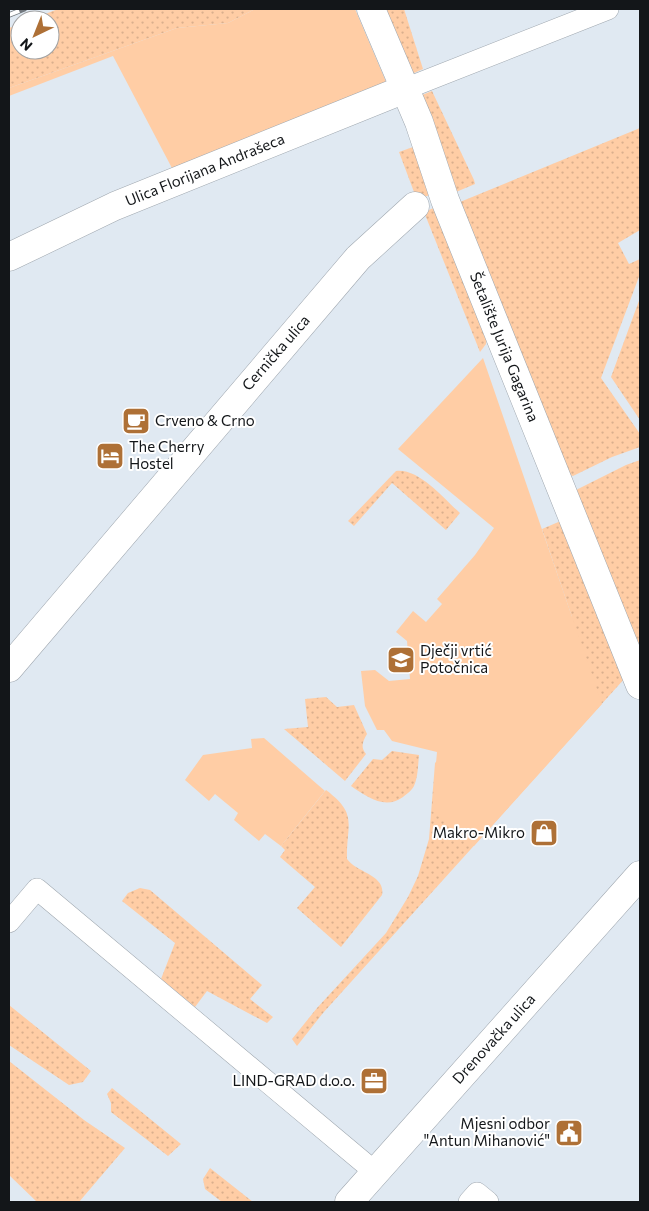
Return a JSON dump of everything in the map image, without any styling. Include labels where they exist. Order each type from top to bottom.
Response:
[{"type":"street","name":"Šetalište Jurija Gagarina","points":[[371,9],[419,122],[445,200],[640,685]]},
{"type":"street","name":"Ulica Florijana Andrašeca","points":[[9,258],[115,206],[405,89]]},
{"type":"street","name":"Cernička ulica","points":[[9,668],[358,258],[415,206]]},
{"type":"street","name":"Drenovačka ulica","points":[[349,1202],[640,876]]},
{"type":"lane","points":[[405,89],[608,9]]},
{"type":"lane","points":[[9,922],[37,889],[375,1172]]},
{"type":"lane","points":[[469,1202],[477,1193],[488,1202]]},
{"type":"shaded area","points":[[255,9],[228,23],[177,28],[9,88],[9,28],[10,60],[60,60],[60,10],[55,10]]},
{"type":"shaded area","points":[[255,9],[355,9],[390,91],[261,142],[253,135],[173,170],[113,56],[9,96],[9,88],[177,28],[228,23]]},
{"type":"shaded area","points":[[385,9],[404,9],[423,69],[414,73],[409,72]]},
{"type":"shaded area","points":[[432,91],[475,184],[456,192],[422,95]]},
{"type":"shaded area","points":[[640,128],[640,230],[618,243],[629,264],[640,259],[640,274],[601,378],[640,434],[640,447],[612,457],[573,476],[570,475],[460,202]]},
{"type":"shaded area","points":[[413,147],[432,194],[417,200],[399,152]]},
{"type":"shaded area","points":[[436,207],[487,332],[486,344],[480,352],[424,212]]},
{"type":"shaded area","points":[[640,298],[640,420],[611,377]]},
{"type":"shaded area","points":[[483,358],[602,704],[474,846],[432,811],[437,752],[392,741],[384,730],[377,730],[365,706],[361,671],[375,670],[389,681],[410,679],[407,641],[396,632],[413,611],[426,622],[442,604],[437,599],[475,555],[494,528],[398,449]]},
{"type":"shaded area","points":[[640,460],[640,650],[576,490]]},
{"type":"shaded area","points":[[396,471],[405,471],[422,479],[460,513],[446,530],[392,483],[354,526],[348,521]]},
{"type":"shaded area","points":[[563,520],[626,677],[323,1013],[297,1046],[292,1039],[317,1008],[386,933],[408,897],[418,876],[429,839],[435,763],[572,617],[542,529]]},
{"type":"shaded area","points":[[326,697],[337,707],[354,705],[367,734],[363,742],[366,754],[345,781],[284,729],[308,727],[305,699]]},
{"type":"shaded area","points":[[264,738],[325,791],[281,846],[265,834],[259,841],[234,820],[238,813],[215,794],[209,801],[185,780],[203,755],[252,748],[251,739]]},
{"type":"shaded area","points":[[392,751],[419,755],[415,782],[408,793],[396,801],[383,802],[370,798],[351,786],[373,759],[382,760]]},
{"type":"shaded area","points":[[326,790],[343,806],[347,814],[349,828],[347,859],[380,883],[382,888],[382,895],[341,947],[297,908],[315,887],[280,857],[285,850],[281,846]]},
{"type":"shaded area","points":[[140,888],[150,890],[262,985],[250,999],[273,1017],[267,1023],[207,991],[195,1007],[161,979],[175,943],[122,901],[128,893]]},
{"type":"shaded area","points":[[9,1005],[91,1071],[83,1082],[69,1085],[9,1045]]},
{"type":"shaded area","points":[[9,1061],[84,1120],[125,1148],[79,1202],[37,1202],[9,1175]]},
{"type":"shaded area","points":[[112,1088],[181,1144],[168,1156],[111,1112],[111,1103],[107,1094]]},
{"type":"shaded area","points":[[210,1168],[253,1202],[222,1202],[205,1189],[203,1179]]},
{"type":"railway","points":[[9,15],[24,9]]},
{"type":"place","name":"Crveno & Crno","points":[[136,421]]},
{"type":"place","name":"The Cherry Hostel","points":[[110,456]]},
{"type":"place","name":"Dječji vrtić Potočnica","points":[[401,660]]},
{"type":"place","name":"Makro-Mikro","points":[[544,833]]},
{"type":"place","name":"LIND-GRAD d.o.o.","points":[[374,1081]]},
{"type":"place","name":"Mjesni odbor \"Antun Mihanović\"","points":[[569,1133]]}]
